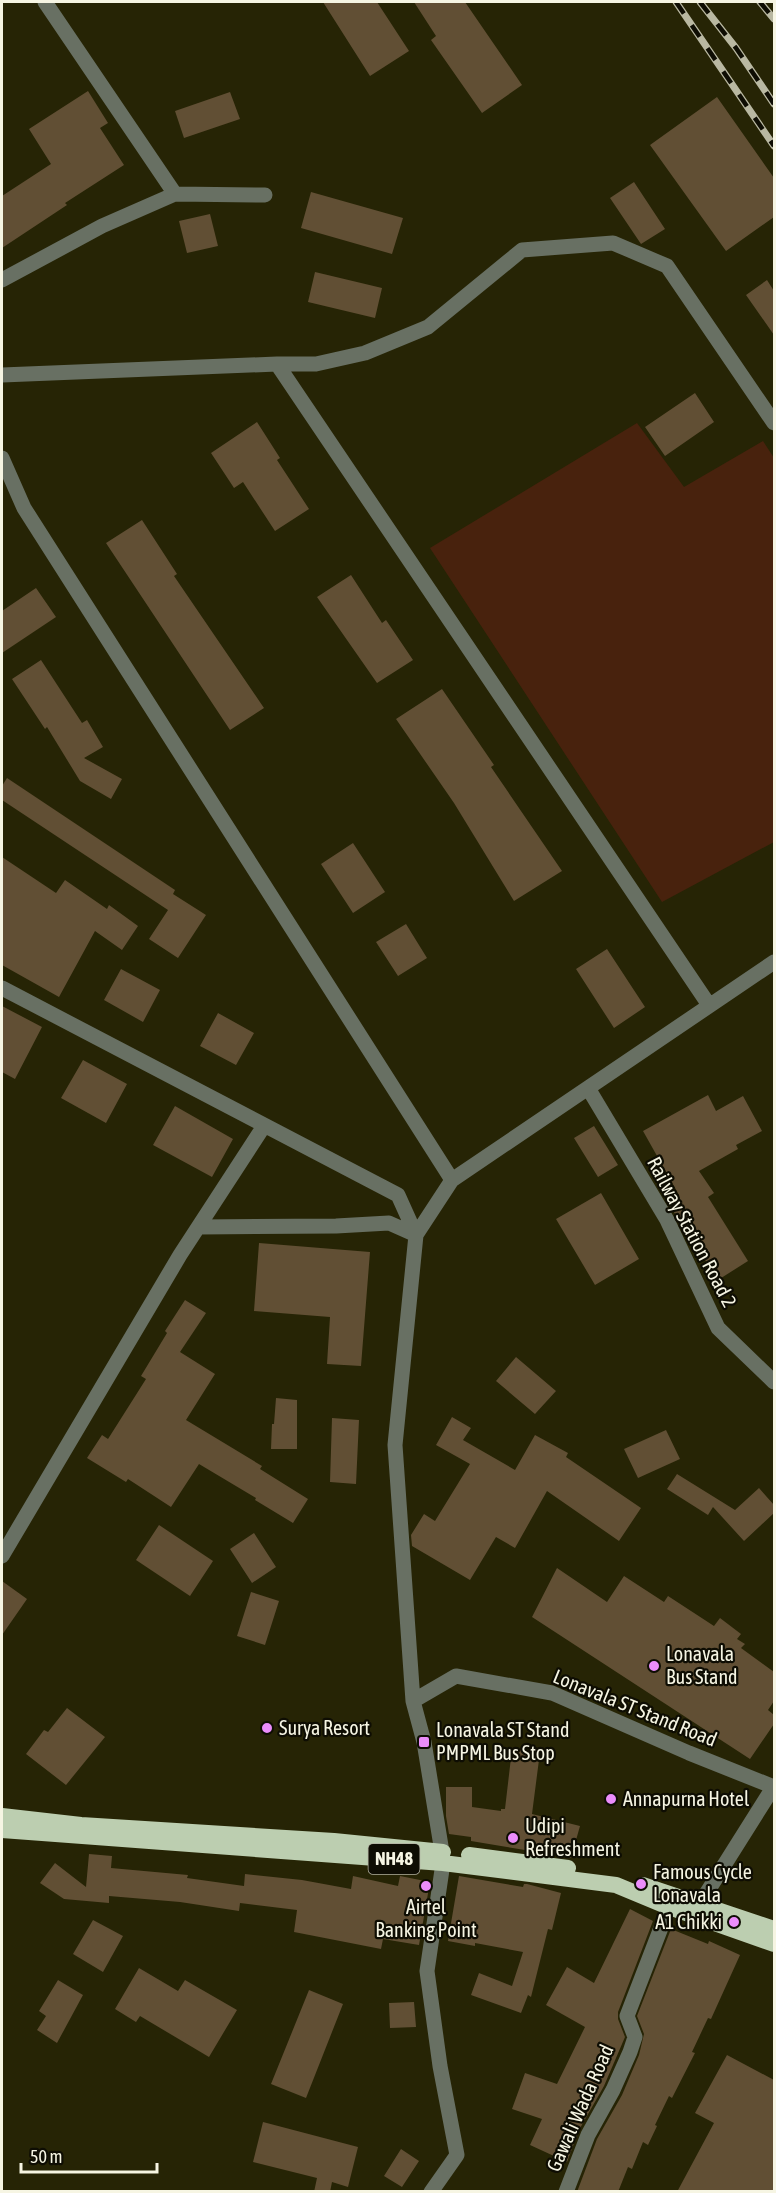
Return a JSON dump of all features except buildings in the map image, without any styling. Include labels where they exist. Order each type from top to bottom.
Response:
[{"type":"highway","name":"NH48","points":[[2,1816],[81,1825],[334,1841],[616,1885],[669,1907],[695,1910],[774,1929]]},
{"type":"highway","name":"NH48","points":[[2,1830],[529,1862],[618,1876],[774,1944]]},
{"type":"street","points":[[45,2],[175,194]]},
{"type":"street","points":[[2,280],[102,226],[175,194],[265,195]]},
{"type":"street","points":[[2,375],[316,364],[364,353],[428,327],[522,250],[613,243],[667,266],[774,423]]},
{"type":"street","points":[[277,364],[709,1005]]},
{"type":"street","points":[[2,458],[24,508],[452,1180]]},
{"type":"street","points":[[431,2192],[457,2155],[440,2066],[427,1971],[442,1858],[424,1742],[413,1701],[395,1445],[416,1235],[452,1180],[774,962]]},
{"type":"street","points":[[2,988],[398,1195],[416,1235]]},
{"type":"street","name":"Railway Station Road 2","points":[[588,1088],[667,1220],[718,1328],[774,1380]]},
{"type":"street","points":[[2,1556],[199,1227],[264,1126]]},
{"type":"street","points":[[199,1227],[336,1226],[389,1223],[416,1235]]},
{"type":"street","name":"Lonavala ST Stand Road","points":[[413,1701],[456,1676],[552,1693],[689,1753],[774,1786]]},
{"type":"street","points":[[695,1910],[774,1786]]},
{"type":"street","name":"Gawali Wada Road","points":[[566,2192],[588,2135],[613,2090],[630,2052],[635,2037],[627,2016],[669,1907]]},
{"type":"shaded area","points":[[637,423],[684,487],[763,441],[774,458],[774,842],[662,902],[430,548]]},
{"type":"railway","points":[[676,2],[774,146]]},
{"type":"railway","points":[[700,2],[736,48],[774,104]]},
{"type":"railway","points":[[760,2],[774,19]]},
{"type":"place","name":"Lonavala Bus Stand","points":[[654,1666]]},
{"type":"place","name":"Surya Resort","points":[[267,1728]]},
{"type":"place","name":"Lonavala ST Stand PMPML Bus Stop","points":[[424,1742]]},
{"type":"place","name":"Annapurna Hotel","points":[[611,1799]]},
{"type":"place","name":"Udipi Refreshment","points":[[513,1838]]},
{"type":"place","name":"Famous Cycle Lonavala","points":[[641,1884]]},
{"type":"place","name":"Airtel Banking Point","points":[[426,1886]]},
{"type":"place","name":"A1 Chikki","points":[[734,1922]]}]
